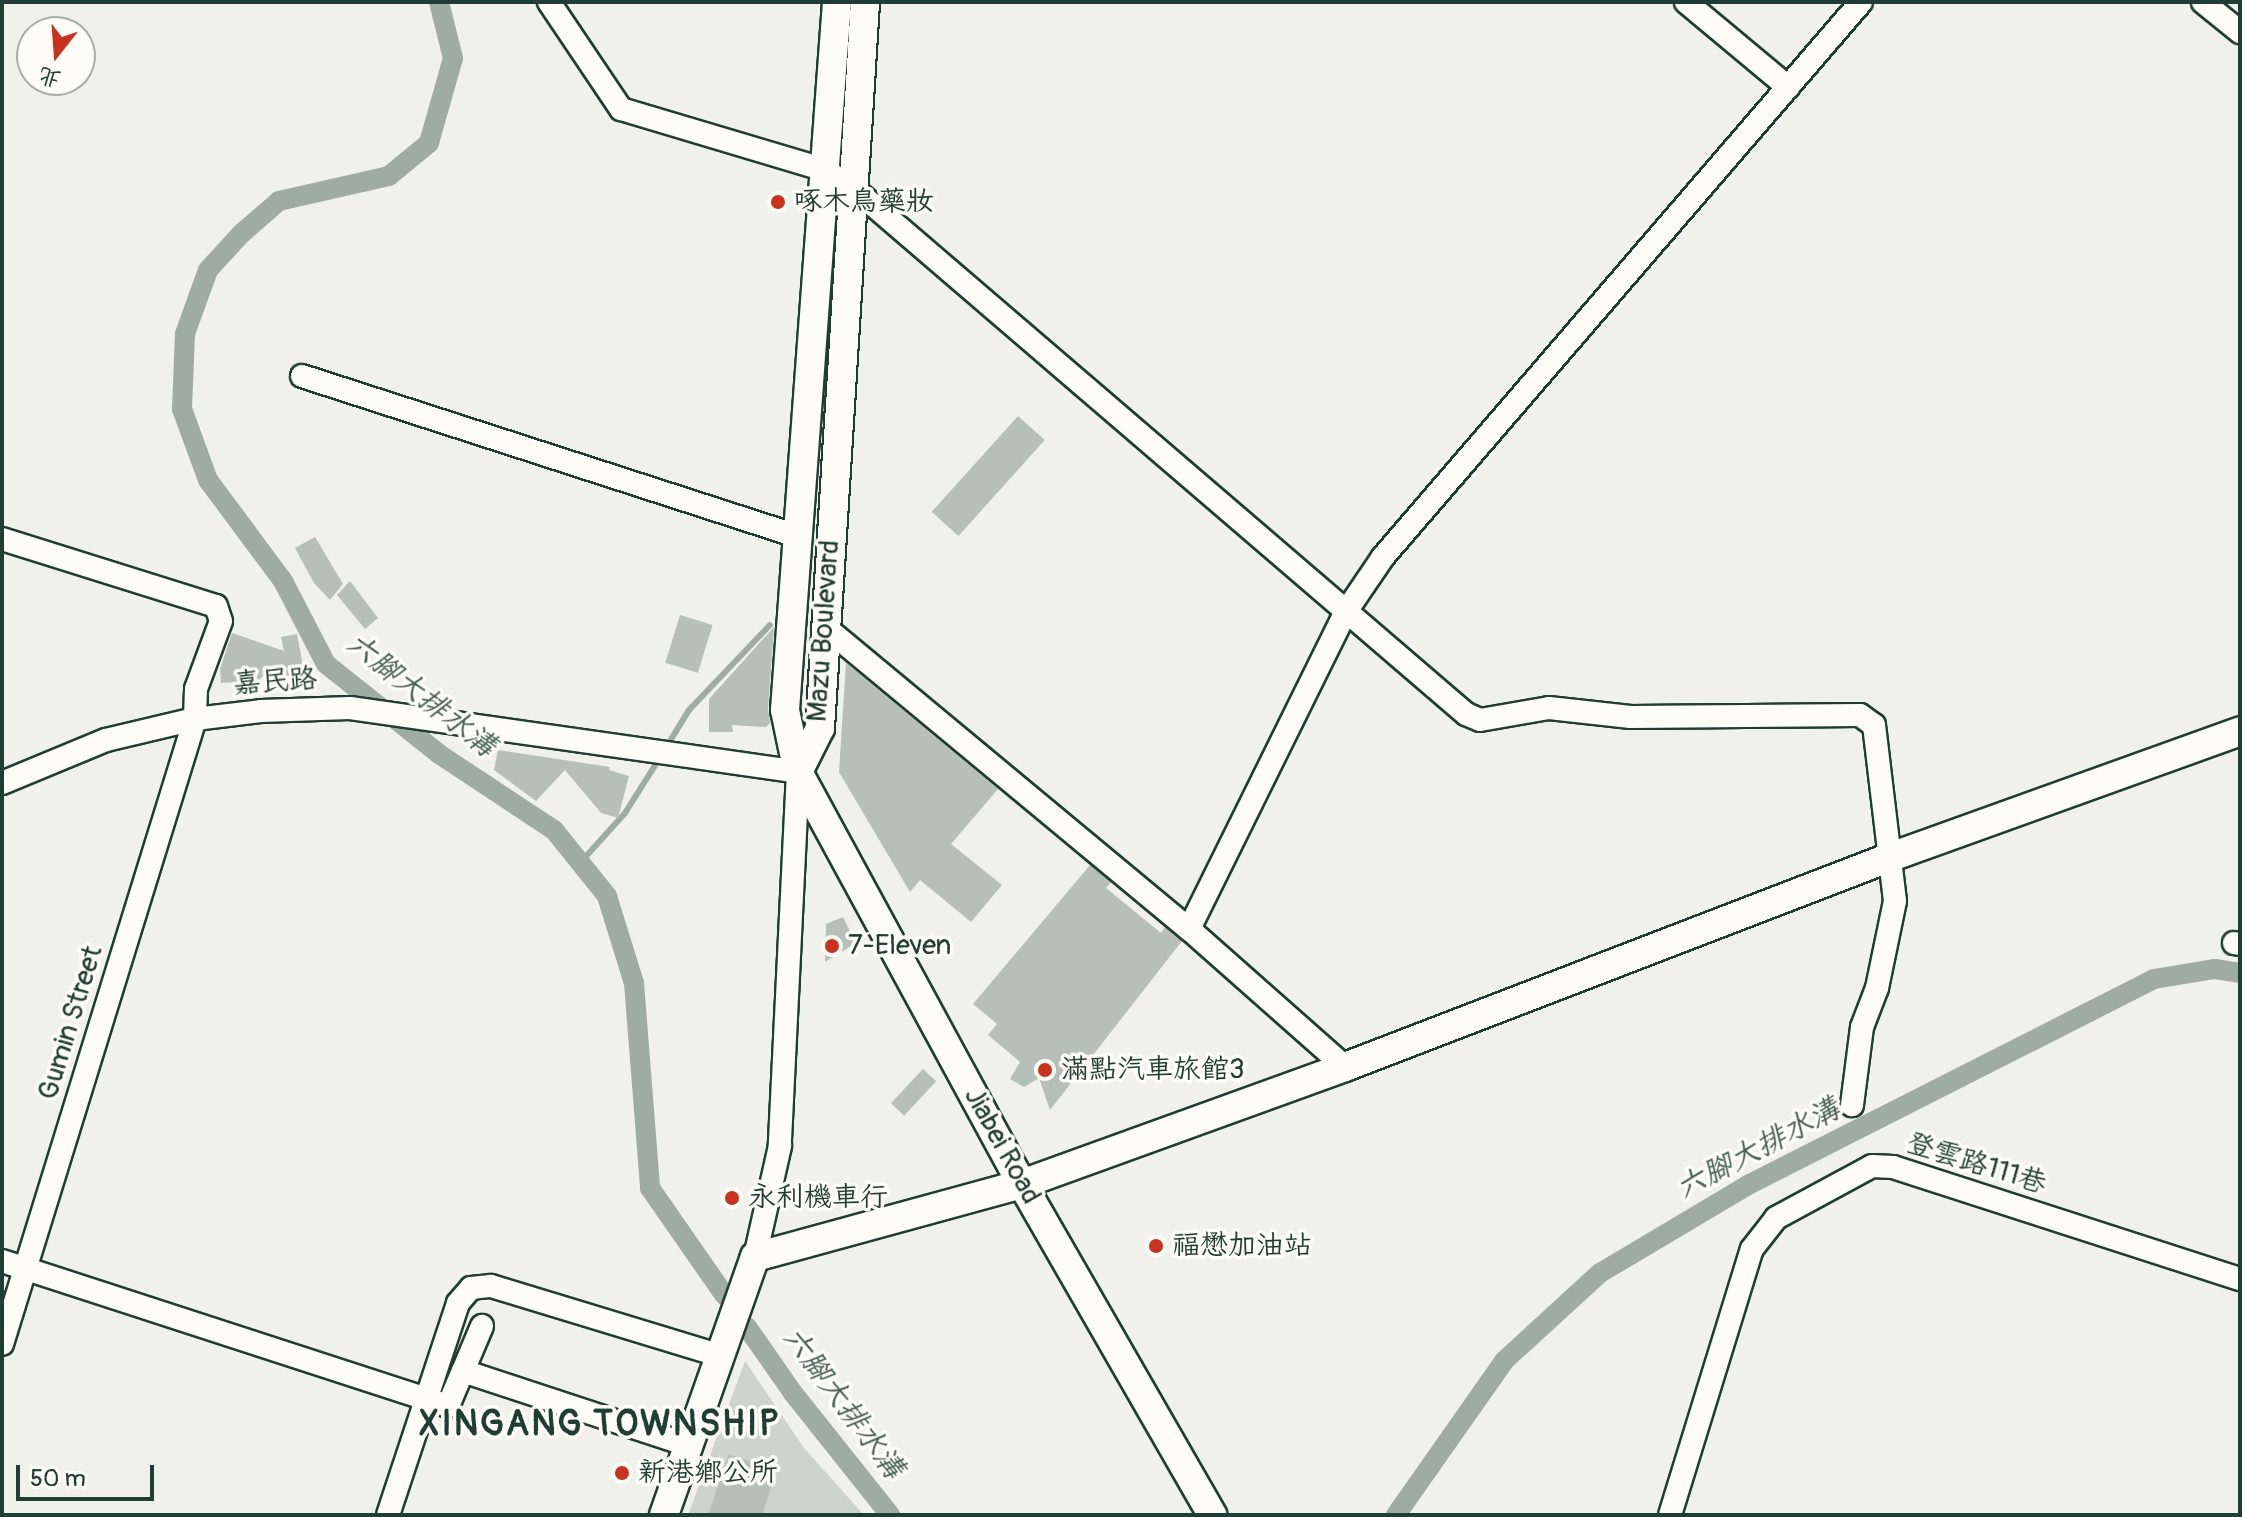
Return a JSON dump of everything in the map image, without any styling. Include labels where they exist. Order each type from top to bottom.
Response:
[{"type":"main road","name":"Mazu Boulevard","points":[[798,772],[785,710],[837,2]]},
{"type":"main road","name":"Mazu Boulevard","points":[[798,772],[820,728],[865,2]]},
{"type":"main road","points":[[664,1515],[691,1446],[755,1257],[1022,1184],[1345,1067],[1888,858],[2240,731]]},
{"type":"main road","name":"Jiabei Road","points":[[798,772],[1022,1184],[1212,1515]]},
{"type":"street","points":[[549,2],[621,109],[825,170],[852,187],[1466,714],[1480,720],[1549,708],[1631,717],[1860,715],[1874,725],[1895,901],[1877,988],[1862,1027],[1852,1105]]},
{"type":"street","points":[[1686,2],[1788,87]]},
{"type":"street","points":[[1189,929],[1347,610],[1383,557],[1861,2]]},
{"type":"street","points":[[2203,2],[2240,32]]},
{"type":"street","points":[[302,376],[797,536]]},
{"type":"street","name":"Gumin Street","points":[[2,539],[216,606],[221,621],[196,689],[195,719],[2,1344]]},
{"type":"street","points":[[825,627],[1189,929],[1345,1067]]},
{"type":"street","name":"嘉民路","points":[[2,783],[106,740],[195,719],[261,711],[350,708],[798,772]]},
{"type":"street","points":[[755,1257],[780,1146],[798,772]]},
{"type":"street","name":"登雲路111巷","points":[[1670,1515],[1752,1249],[1776,1218],[1872,1166],[1893,1167],[2240,1279]]},
{"type":"street","points":[[2,1261],[448,1406],[482,1326]]},
{"type":"street","points":[[388,1515],[458,1303],[464,1294],[479,1285],[721,1356]]},
{"type":"street","points":[[463,1371],[691,1446]]},
{"type":"shaded area","points":[[745,1361],[804,1448],[864,1515],[688,1515]]},
{"type":"building","points":[[1018,416],[1045,440],[958,536],[932,512]]},
{"type":"building","points":[[315,537],[343,584],[330,600],[314,583],[295,548]]},
{"type":"building","points":[[350,581],[378,618],[365,629],[337,595]]},
{"type":"building","points":[[680,615],[713,625],[698,673],[665,663]]},
{"type":"building","points":[[774,627],[768,709],[770,723],[766,727],[732,725],[733,732],[709,732],[709,699]]},
{"type":"building","points":[[232,633],[284,651],[281,637],[297,634],[305,676],[261,677],[260,681],[221,683],[220,669]]},
{"type":"building","points":[[846,663],[998,789],[951,844],[1002,885],[971,922],[920,880],[910,892],[839,772]]},
{"type":"building","points":[[498,750],[610,767],[609,770],[629,776],[618,818],[601,813],[565,770],[536,801],[494,770]]},
{"type":"building","points":[[1090,865],[1111,882],[1106,888],[1161,933],[1165,927],[1182,941],[1050,1110],[1039,1078],[1024,1087],[1010,1079],[1020,1062],[988,1035],[997,1024],[973,1004]]},
{"type":"building","points":[[843,917],[856,943],[825,962],[826,924]]},
{"type":"building","points":[[923,1069],[936,1081],[904,1116],[891,1103]]},
{"type":"building","points":[[729,1454],[777,1470],[762,1515],[708,1515]]},
{"type":"waterway","name":"六腳大排水溝","points":[[439,2],[453,58],[429,143],[389,176],[279,201],[242,233],[208,270],[185,334],[182,409],[208,480],[283,581],[326,664],[439,754],[554,830],[607,896],[634,983],[650,1188],[725,1296]]},
{"type":"waterway","points":[[667,746],[689,710],[770,625]]},
{"type":"waterway","points":[[580,863],[625,813],[661,756]]},
{"type":"waterway","name":"六腳大排水溝","points":[[1396,1515],[1505,1360],[1600,1273],[1748,1185],[2154,979],[2215,969],[2240,973]]},
{"type":"waterway","name":"六腳大排水溝","points":[[747,1327],[793,1393],[890,1515]]},
{"type":"place","name":"啄木鳥藥妝","points":[[778,202]]},
{"type":"place","name":"7-Eleven","points":[[832,946]]},
{"type":"place","name":"滿點汽車旅館3","points":[[1045,1070]]},
{"type":"place","name":"永利機車行","points":[[732,1198]]},
{"type":"place","name":"福懋加油站","points":[[1156,1246]]},
{"type":"place","name":"新港鄉公所","points":[[622,1473]]},
{"type":"district","name":"XINGANG TOWNSHIP","points":[[600,1424]]}]
